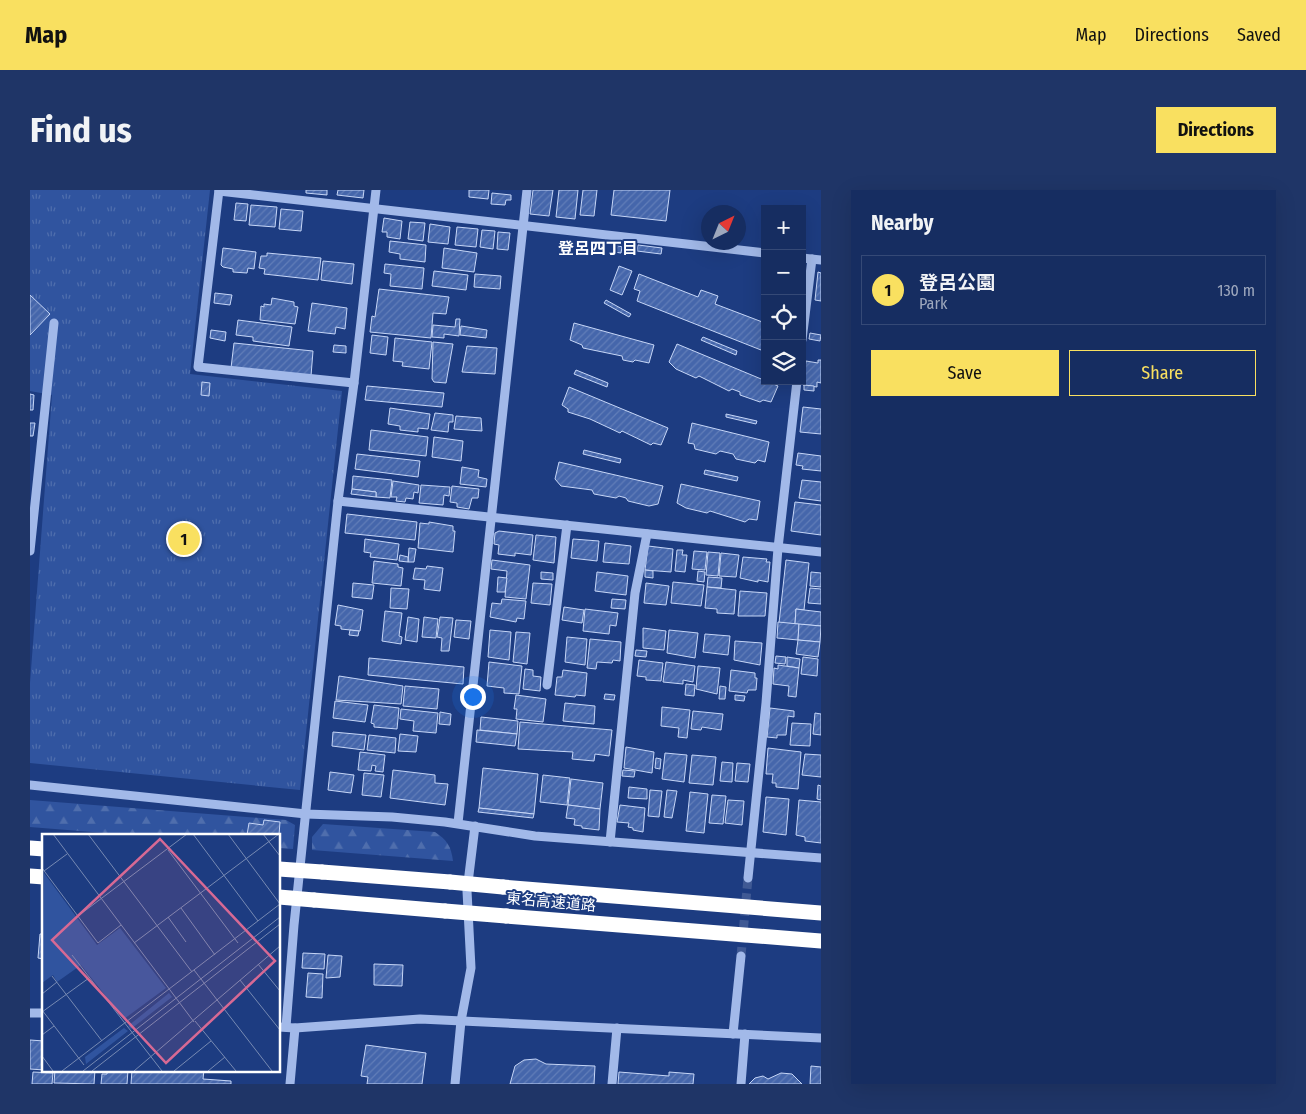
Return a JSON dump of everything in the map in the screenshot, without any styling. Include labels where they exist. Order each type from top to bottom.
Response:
[{"type":"highway","name":"東名高速道路","points":[[280,868],[821,913]]},
{"type":"highway","name":"東名高速道路","points":[[280,897],[821,941]]},
{"type":"street","points":[[290,1084],[287,1027],[306,814],[338,501],[354,384],[376,190]]},
{"type":"street","points":[[458,824],[493,518],[527,190]]},
{"type":"street","points":[[354,384],[198,367],[219,191],[761,253]]},
{"type":"street","points":[[806,308],[812,259]]},
{"type":"street","points":[[30,551],[34,473],[54,323]]},
{"type":"street","points":[[748,878],[766,703],[778,548],[798,385]]},
{"type":"street","points":[[338,501],[821,552]]},
{"type":"street","points":[[547,685],[567,525]]},
{"type":"street","points":[[610,842],[635,593],[647,534]]},
{"type":"street","points":[[30,785],[306,814],[392,817],[474,826],[520,835],[821,858]]},
{"type":"street","points":[[455,1084],[461,1021],[471,968],[466,891],[474,826]]},
{"type":"street","points":[[733,1034],[741,956]]},
{"type":"street","points":[[287,1027],[420,1019],[821,1038]]},
{"type":"street","points":[[612,1084],[617,1028]]},
{"type":"street","points":[[741,1084],[745,1034]]},
{"type":"green space","points":[[30,190],[210,190],[190,374],[342,391],[300,790],[30,763],[30,683],[52,395],[30,391]]},
{"type":"green space","points":[[30,800],[286,820],[295,825],[293,849],[280,848],[280,834],[118,834],[30,827]]},
{"type":"green space","points":[[323,824],[435,832],[448,844],[453,861],[312,850],[312,837]]},
{"type":"building","points":[[306,190],[327,190],[327,195],[306,193]]},
{"type":"building","points":[[338,190],[364,190],[363,198],[337,195]]},
{"type":"building","points":[[469,190],[489,190],[488,199],[469,197]]},
{"type":"building","points":[[533,190],[553,190],[549,216],[530,214]]},
{"type":"building","points":[[559,190],[578,190],[575,219],[556,217]]},
{"type":"building","points":[[583,190],[597,190],[594,216],[580,215]]},
{"type":"building","points":[[614,190],[670,190],[666,221],[611,215]]},
{"type":"building","points":[[492,193],[511,195],[511,200],[506,200],[505,205],[491,204]]},
{"type":"building","points":[[236,203],[248,204],[246,221],[234,220]]},
{"type":"building","points":[[251,205],[277,207],[275,227],[249,225]]},
{"type":"building","points":[[281,209],[303,211],[301,231],[279,229]]},
{"type":"building","points":[[384,218],[402,221],[400,239],[387,237],[387,232],[382,232]]},
{"type":"building","points":[[410,222],[425,223],[423,241],[408,239]]},
{"type":"building","points":[[430,224],[450,227],[448,244],[428,242]]},
{"type":"building","points":[[457,227],[478,229],[476,247],[455,245]]},
{"type":"building","points":[[482,230],[495,231],[493,249],[480,247]]},
{"type":"building","points":[[498,232],[510,233],[508,250],[497,249]]},
{"type":"building","points":[[390,241],[426,245],[425,262],[400,259],[400,254],[389,252]]},
{"type":"building","points":[[616,245],[622,247],[621,253],[614,252]]},
{"type":"building","points":[[638,245],[662,248],[661,254],[637,251]]},
{"type":"building","points":[[223,248],[256,252],[254,269],[248,268],[247,273],[233,272],[233,269],[223,267],[221,265]]},
{"type":"building","points":[[444,248],[477,253],[474,272],[442,268]]},
{"type":"building","points":[[267,253],[321,258],[318,280],[264,274],[265,269],[259,268],[261,256],[267,256]]},
{"type":"building","points":[[323,261],[354,264],[352,284],[321,280]]},
{"type":"building","points":[[385,264],[424,268],[422,289],[390,286],[391,274],[384,273]]},
{"type":"building","points":[[619,266],[632,271],[622,295],[610,290]]},
{"type":"building","points":[[434,271],[468,275],[466,290],[432,286]]},
{"type":"building","points":[[818,272],[821,273],[821,301],[815,300]]},
{"type":"building","points":[[475,274],[501,276],[500,289],[474,287]]},
{"type":"building","points":[[639,274],[698,297],[701,290],[718,296],[715,304],[761,321],[761,350],[637,301],[640,291],[634,289]]},
{"type":"building","points":[[379,289],[449,297],[446,314],[433,313],[431,338],[370,332],[372,316],[375,317]]},
{"type":"building","points":[[215,293],[232,295],[230,305],[214,303]]},
{"type":"building","points":[[30,295],[50,314],[30,335]]},
{"type":"building","points":[[272,298],[294,302],[294,306],[298,307],[295,324],[260,320],[261,306],[264,307],[264,304],[271,305]]},
{"type":"building","points":[[606,300],[631,314],[629,317],[604,303]]},
{"type":"building","points":[[312,303],[347,308],[345,329],[336,327],[335,334],[308,331]]},
{"type":"building","points":[[456,319],[460,319],[459,336],[444,334],[444,338],[432,337],[433,325],[455,327]]},
{"type":"building","points":[[238,320],[292,327],[289,346],[253,341],[253,337],[236,335]]},
{"type":"building","points":[[574,323],[654,345],[649,363],[623,360],[622,356],[583,348],[582,345],[570,340]]},
{"type":"building","points":[[461,326],[487,330],[486,338],[460,335]]},
{"type":"building","points":[[211,330],[226,332],[225,341],[210,338]]},
{"type":"building","points":[[810,333],[821,335],[820,341],[809,339]]},
{"type":"building","points":[[372,335],[388,337],[386,355],[370,353]]},
{"type":"building","points":[[703,337],[737,351],[736,355],[701,340]]},
{"type":"building","points":[[395,338],[432,342],[429,369],[402,366],[403,362],[393,361]]},
{"type":"building","points":[[433,342],[453,344],[446,383],[434,382],[432,379]]},
{"type":"building","points":[[234,343],[313,351],[311,376],[231,368]]},
{"type":"building","points":[[677,344],[761,379],[761,385],[778,386],[771,402],[763,400],[760,402],[740,395],[740,392],[732,389],[729,391],[699,376],[696,378],[676,369],[669,362]]},
{"type":"building","points":[[334,345],[346,346],[346,353],[333,352]]},
{"type":"building","points":[[467,346],[497,348],[495,374],[462,372]]},
{"type":"building","points":[[818,360],[821,360],[821,383],[817,382],[817,387],[803,385],[806,385],[806,361],[818,363]]},
{"type":"building","points":[[576,370],[608,383],[607,387],[574,374]]},
{"type":"building","points":[[202,382],[210,383],[209,396],[201,395]]},
{"type":"building","points":[[804,385],[814,386],[814,391],[804,390]]},
{"type":"building","points":[[367,386],[444,393],[442,407],[365,400]]},
{"type":"building","points":[[569,387],[668,428],[661,445],[653,443],[651,445],[622,431],[620,433],[590,419],[568,412],[568,409],[562,405]]},
{"type":"building","points":[[30,394],[34,395],[33,410],[30,410]]},
{"type":"building","points":[[803,407],[821,409],[821,434],[800,432]]},
{"type":"building","points":[[390,408],[430,414],[428,429],[418,428],[418,432],[400,430],[400,426],[388,424]]},
{"type":"building","points":[[435,413],[453,415],[453,422],[449,422],[448,432],[431,430]]},
{"type":"building","points":[[726,414],[757,421],[756,424],[726,417]]},
{"type":"building","points":[[456,416],[481,418],[482,431],[454,429]]},
{"type":"building","points":[[30,423],[35,423],[33,436],[30,436]]},
{"type":"building","points":[[692,423],[769,442],[765,462],[758,460],[755,463],[736,459],[733,454],[720,451],[716,454],[695,449],[694,444],[688,443]]},
{"type":"building","points":[[371,430],[428,437],[426,456],[369,450]]},
{"type":"building","points":[[434,437],[463,441],[461,461],[432,457]]},
{"type":"building","points":[[584,450],[621,459],[620,463],[583,454]]},
{"type":"building","points":[[798,453],[821,456],[821,471],[802,469],[803,466],[796,465]]},
{"type":"building","points":[[357,454],[420,461],[418,477],[355,469]]},
{"type":"building","points":[[559,462],[663,486],[658,504],[649,506],[628,501],[626,498],[619,496],[616,498],[594,494],[592,490],[561,486],[555,479]]},
{"type":"building","points":[[462,467],[479,470],[478,477],[487,479],[486,487],[460,484]]},
{"type":"building","points":[[705,470],[738,477],[737,481],[704,474]]},
{"type":"building","points":[[353,476],[392,480],[390,498],[376,497],[376,492],[352,489]]},
{"type":"building","points":[[802,480],[821,482],[821,501],[799,498]]},
{"type":"building","points":[[393,481],[419,485],[418,493],[414,492],[413,499],[406,498],[405,502],[396,501],[397,497],[391,497]]},
{"type":"building","points":[[681,484],[760,501],[757,520],[749,519],[745,522],[710,511],[707,513],[686,508],[677,503]]},
{"type":"building","points":[[421,485],[450,487],[449,496],[444,495],[443,505],[419,503]]},
{"type":"building","points":[[452,486],[479,489],[478,498],[472,498],[469,509],[457,507],[457,503],[450,502]]},
{"type":"building","points":[[352,489],[376,492],[376,497],[351,494]]},
{"type":"building","points":[[795,502],[821,505],[821,535],[791,531]]},
{"type":"building","points":[[347,514],[417,522],[415,540],[345,533]]},
{"type":"building","points":[[429,522],[453,526],[453,531],[455,531],[453,552],[418,548],[420,523],[429,524]]},
{"type":"building","points":[[499,531],[533,535],[531,555],[515,553],[515,556],[498,554],[499,545],[494,544],[495,533]]},
{"type":"building","points":[[536,535],[556,537],[554,563],[533,560]]},
{"type":"building","points":[[365,539],[399,544],[397,560],[370,557],[371,553],[364,552]]},
{"type":"building","points":[[573,539],[599,541],[597,561],[571,558]]},
{"type":"building","points":[[605,543],[631,546],[629,564],[603,562]]},
{"type":"building","points":[[648,546],[673,549],[671,572],[645,570]]},
{"type":"building","points":[[409,548],[416,549],[414,562],[408,562]]},
{"type":"building","points":[[677,550],[683,550],[682,555],[687,555],[685,572],[675,571]]},
{"type":"building","points":[[694,551],[707,552],[705,570],[692,569]]},
{"type":"building","points":[[708,552],[720,553],[718,576],[706,575]]},
{"type":"building","points":[[721,553],[739,555],[736,577],[719,576]]},
{"type":"building","points":[[400,555],[408,557],[408,562],[399,561]]},
{"type":"building","points":[[743,557],[767,559],[766,562],[770,562],[768,582],[740,578]]},
{"type":"building","points":[[492,560],[530,565],[526,599],[505,597],[507,571],[491,569]]},
{"type":"building","points":[[786,560],[809,563],[804,610],[796,609],[795,624],[779,623]]},
{"type":"building","points":[[374,561],[398,564],[398,567],[403,568],[401,586],[372,583]]},
{"type":"building","points":[[427,566],[443,568],[440,591],[424,589],[425,580],[413,579],[415,568],[426,569]]},
{"type":"building","points":[[645,570],[653,571],[653,578],[645,577]]},
{"type":"building","points":[[698,571],[705,572],[704,582],[697,581]]},
{"type":"building","points":[[541,572],[553,573],[553,580],[541,579]]},
{"type":"building","points":[[597,572],[628,576],[626,595],[595,591]]},
{"type":"building","points":[[811,572],[821,573],[821,587],[810,586]]},
{"type":"building","points":[[498,577],[507,578],[505,592],[497,592]]},
{"type":"building","points":[[708,577],[722,578],[721,588],[707,587]]},
{"type":"building","points":[[673,582],[704,585],[701,606],[671,603]]},
{"type":"building","points":[[353,583],[374,585],[372,599],[352,597]]},
{"type":"building","points":[[533,583],[552,584],[550,605],[531,603]]},
{"type":"building","points":[[646,583],[669,586],[666,605],[644,603]]},
{"type":"building","points":[[707,587],[736,590],[734,614],[717,613],[717,609],[705,608]]},
{"type":"building","points":[[391,588],[409,589],[407,609],[390,608]]},
{"type":"building","points":[[810,588],[821,589],[821,604],[808,603]]},
{"type":"building","points":[[740,591],[767,593],[765,616],[738,616]]},
{"type":"building","points":[[502,599],[526,601],[524,619],[517,618],[516,622],[490,617],[492,603],[501,604]]},
{"type":"building","points":[[612,599],[626,600],[625,609],[611,608]]},
{"type":"building","points":[[338,605],[363,610],[360,631],[341,629],[341,626],[335,625]]},
{"type":"building","points":[[564,607],[584,610],[582,623],[562,620]]},
{"type":"building","points":[[585,609],[618,613],[616,626],[610,625],[609,634],[583,631]]},
{"type":"building","points":[[796,609],[821,612],[821,626],[795,624]]},
{"type":"building","points":[[385,611],[402,613],[399,636],[402,637],[401,644],[382,641]]},
{"type":"building","points":[[408,617],[419,619],[417,642],[405,640]]},
{"type":"building","points":[[424,617],[438,619],[436,638],[422,637]]},
{"type":"building","points":[[440,617],[453,618],[449,651],[441,651],[442,638],[437,637]]},
{"type":"building","points":[[456,620],[471,621],[469,639],[454,637]]},
{"type":"building","points":[[778,622],[799,624],[798,640],[777,638]]},
{"type":"building","points":[[799,624],[821,626],[820,642],[798,640]]},
{"type":"building","points":[[643,628],[666,631],[664,650],[643,648]]},
{"type":"building","points":[[350,630],[359,631],[358,636],[349,635]]},
{"type":"building","points":[[490,630],[511,632],[509,660],[488,657]]},
{"type":"building","points":[[669,630],[698,633],[695,658],[667,653]]},
{"type":"building","points":[[516,632],[530,633],[527,664],[513,662]]},
{"type":"building","points":[[705,634],[730,636],[728,655],[703,652]]},
{"type":"building","points":[[567,637],[587,639],[585,665],[565,662]]},
{"type":"building","points":[[590,639],[621,642],[620,661],[613,660],[612,663],[597,662],[596,669],[587,668]]},
{"type":"building","points":[[798,640],[820,642],[818,657],[796,654]]},
{"type":"building","points":[[735,641],[762,643],[760,665],[734,660]]},
{"type":"building","points":[[636,650],[647,651],[646,657],[635,656]]},
{"type":"building","points":[[776,656],[786,657],[785,664],[775,663]]},
{"type":"building","points":[[787,657],[800,659],[799,668],[787,666]]},
{"type":"building","points":[[803,657],[818,659],[817,676],[801,674]]},
{"type":"building","points":[[369,658],[464,667],[463,684],[368,675]]},
{"type":"building","points":[[639,660],[663,663],[661,681],[646,680],[646,677],[637,676]]},
{"type":"building","points":[[489,662],[522,666],[519,694],[504,693],[504,688],[487,686]]},
{"type":"building","points":[[666,662],[695,666],[693,682],[683,680],[683,684],[663,682]]},
{"type":"building","points":[[778,665],[799,668],[796,697],[788,696],[789,686],[773,684],[774,668],[778,669]]},
{"type":"building","points":[[698,666],[720,668],[717,694],[696,689]]},
{"type":"building","points":[[525,669],[533,670],[533,676],[541,677],[540,691],[523,689]]},
{"type":"building","points":[[563,670],[587,673],[585,696],[555,695],[557,677],[562,677]]},
{"type":"building","points":[[731,670],[755,673],[755,678],[757,678],[756,690],[748,690],[747,693],[729,691]]},
{"type":"building","points":[[339,676],[403,686],[401,704],[336,700]]},
{"type":"building","points":[[686,684],[695,685],[694,696],[685,695]]},
{"type":"building","points":[[405,686],[439,689],[437,709],[403,706]]},
{"type":"building","points":[[720,686],[726,687],[725,699],[719,699]]},
{"type":"building","points":[[605,694],[615,695],[614,700],[604,699]]},
{"type":"building","points":[[516,695],[546,699],[543,722],[516,719],[517,709],[514,709]]},
{"type":"building","points":[[735,695],[745,696],[744,701],[735,700]]},
{"type":"building","points":[[335,701],[368,705],[365,722],[333,718]]},
{"type":"building","points":[[565,703],[595,706],[594,724],[563,721]]},
{"type":"building","points":[[374,705],[399,708],[397,729],[374,727],[374,724],[371,723]]},
{"type":"building","points":[[662,707],[690,710],[687,738],[678,737],[679,728],[661,726]]},
{"type":"building","points":[[770,708],[794,711],[794,717],[788,716],[786,735],[777,735],[777,738],[767,737]]},
{"type":"building","points":[[401,709],[438,713],[436,733],[413,731],[414,721],[400,719]]},
{"type":"building","points":[[693,711],[723,714],[721,730],[702,727],[701,730],[691,729]]},
{"type":"building","points":[[440,712],[451,714],[450,725],[439,724]]},
{"type":"building","points":[[815,713],[821,714],[821,735],[813,734]]},
{"type":"building","points":[[481,717],[518,721],[517,734],[480,730]]},
{"type":"building","points":[[520,722],[612,730],[609,756],[595,754],[594,761],[572,759],[573,752],[518,749]]},
{"type":"building","points":[[792,723],[811,724],[810,746],[790,745]]},
{"type":"building","points":[[477,730],[517,734],[515,746],[476,742]]},
{"type":"building","points":[[333,732],[366,735],[364,750],[332,746]]},
{"type":"building","points":[[400,734],[418,736],[416,752],[398,751]]},
{"type":"building","points":[[369,735],[396,738],[395,753],[367,750]]},
{"type":"building","points":[[626,747],[654,752],[652,773],[624,768]]},
{"type":"building","points":[[768,748],[801,752],[798,789],[776,787],[776,783],[772,783],[773,774],[766,774]]},
{"type":"building","points":[[360,752],[385,755],[383,772],[375,771],[376,766],[372,765],[371,771],[358,770]]},
{"type":"building","points":[[665,753],[687,755],[684,782],[662,779]]},
{"type":"building","points":[[805,754],[821,755],[821,777],[802,775]]},
{"type":"building","points":[[692,755],[716,757],[713,785],[689,783]]},
{"type":"building","points":[[656,758],[661,759],[660,769],[655,768]]},
{"type":"building","points":[[722,762],[733,763],[732,782],[720,781]]},
{"type":"building","points":[[737,763],[750,764],[748,782],[735,781]]},
{"type":"building","points":[[483,768],[538,774],[534,814],[479,808]]},
{"type":"building","points":[[393,770],[435,775],[435,783],[448,784],[445,805],[390,798]]},
{"type":"building","points":[[623,770],[635,771],[634,777],[622,776]]},
{"type":"building","points":[[330,772],[354,775],[351,793],[328,790]]},
{"type":"building","points":[[364,773],[384,775],[381,797],[362,795]]},
{"type":"building","points":[[543,775],[570,778],[567,805],[540,802]]},
{"type":"building","points":[[571,779],[603,783],[600,809],[568,805]]},
{"type":"building","points":[[818,785],[821,786],[821,800],[817,799]]},
{"type":"building","points":[[629,787],[647,789],[647,799],[628,798]]},
{"type":"building","points":[[650,790],[662,791],[659,817],[648,816]]},
{"type":"building","points":[[667,790],[677,791],[672,818],[664,817]]},
{"type":"building","points":[[690,792],[708,794],[704,833],[686,831]]},
{"type":"building","points":[[712,795],[726,796],[723,824],[709,823]]},
{"type":"building","points":[[766,797],[789,799],[786,835],[763,832]]},
{"type":"building","points":[[728,800],[744,801],[742,825],[725,823]]},
{"type":"building","points":[[799,800],[821,802],[821,843],[805,841],[805,837],[796,835]]},
{"type":"building","points":[[568,805],[600,809],[599,830],[574,825],[575,819],[566,818]]},
{"type":"building","points":[[620,805],[645,808],[643,832],[628,827],[629,823],[617,822]]},
{"type":"building","points":[[479,808],[534,814],[533,818],[478,812]]},
{"type":"building","points":[[264,820],[280,822],[279,834],[247,834],[249,823],[263,825]]},
{"type":"building","points":[[40,934],[42,934],[42,959],[38,958]]},
{"type":"building","points":[[303,953],[325,954],[324,969],[302,968]]},
{"type":"building","points":[[328,955],[342,956],[340,977],[326,978]]},
{"type":"building","points":[[374,964],[403,965],[402,986],[374,985]]},
{"type":"building","points":[[308,973],[323,974],[322,998],[306,997]]},
{"type":"building","points":[[30,1040],[42,1041],[42,1070],[30,1069]]},
{"type":"building","points":[[366,1045],[426,1053],[422,1084],[367,1084],[368,1077],[361,1076]]},
{"type":"building","points":[[536,1059],[546,1064],[595,1066],[594,1084],[510,1084],[515,1066],[524,1060]]},
{"type":"building","points":[[811,1066],[821,1067],[821,1084],[810,1084]]},
{"type":"building","points":[[33,1072],[53,1073],[52,1084],[32,1084]]},
{"type":"building","points":[[55,1072],[95,1072],[94,1084],[54,1083]]},
{"type":"building","points":[[107,1072],[128,1072],[127,1084],[101,1084],[102,1074],[107,1074]]},
{"type":"building","points":[[132,1072],[204,1072],[203,1079],[231,1081],[231,1084],[131,1084]]},
{"type":"building","points":[[619,1072],[669,1076],[669,1072],[694,1074],[693,1084],[618,1084]]},
{"type":"building","points":[[781,1073],[792,1074],[802,1084],[749,1084],[755,1078],[763,1076],[768,1079]]},
{"type":"tunnel","points":[[741,956],[748,878]]},
{"type":"place","name":"登呂公園","points":[[184,539]]},
{"type":"district","name":"登呂四丁目","points":[[598,248]]}]
